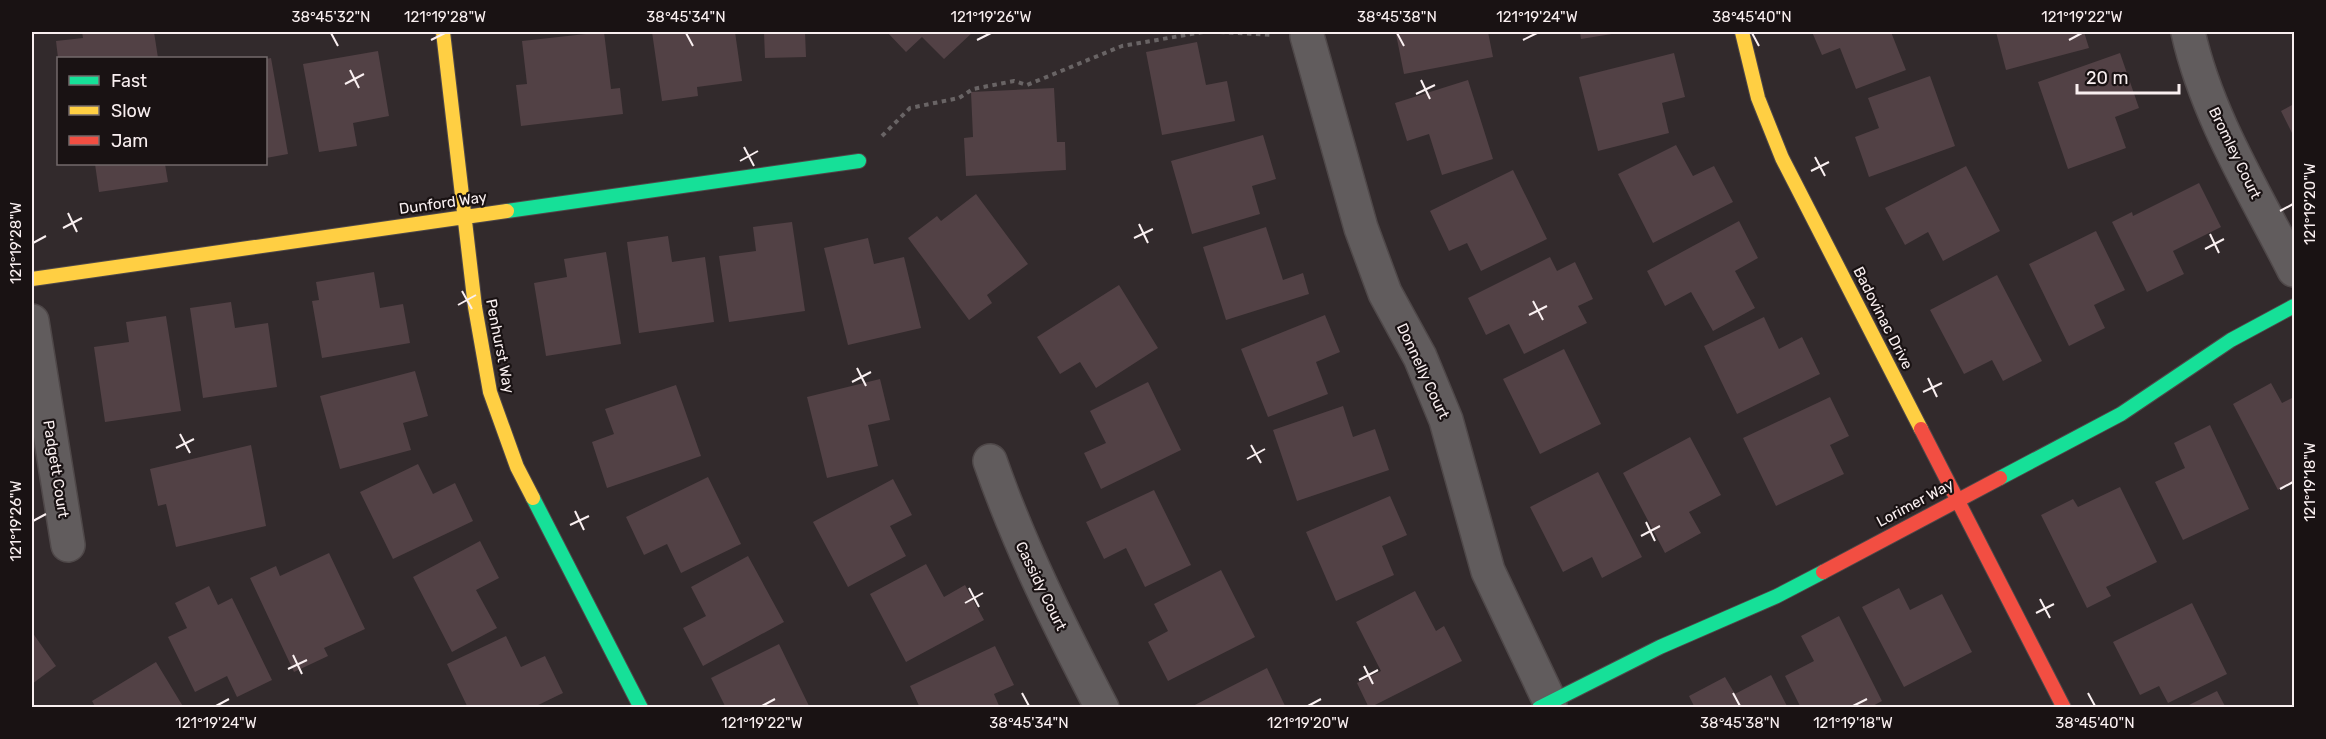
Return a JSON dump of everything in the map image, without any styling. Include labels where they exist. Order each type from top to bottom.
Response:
[{"type":"street","name":"Penhurst Way","points":[[443,32],[475,307],[490,392],[516,467],[641,708]]},
{"type":"street","name":"Badovinac Drive","points":[[1742,32],[1758,98],[1782,158],[2064,708]]},
{"type":"street","name":"Bromley Court","points":[[2188,32],[2196,67],[2219,124],[2295,270]]},
{"type":"street","name":"Donnelly Court","points":[[1307,36],[1361,228],[1385,293],[1420,357],[1446,420],[1488,571],[1545,705]]},
{"type":"street","name":"Dunford Way","points":[[32,279],[859,161]]},
{"type":"street","name":"Lorimer Way","points":[[1545,705],[1660,646],[1777,596],[1958,498],[2121,414],[2230,340],[2295,306]]},
{"type":"street","name":"Padgett Court","points":[[32,321],[68,545]]},
{"type":"street","name":"Cassidy Court","points":[[990,461],[1011,522],[1038,584],[1102,708]]},
{"type":"path","points":[[859,161],[909,108],[959,98],[973,89],[1014,81],[1027,85],[1122,46],[1203,32]]},
{"type":"path","points":[[1220,32],[1307,36]]},
{"type":"building","points":[[82,32],[154,32],[158,57],[58,57],[56,41],[83,38]]},
{"type":"building","points":[[604,32],[611,89],[620,88],[623,114],[521,126],[516,85],[527,84],[522,41]]},
{"type":"building","points":[[652,32],[735,32],[742,81],[697,87],[698,96],[662,101]]},
{"type":"building","points":[[764,32],[805,32],[806,57],[765,58]]},
{"type":"building","points":[[887,32],[973,32],[944,59],[922,37],[906,52]]},
{"type":"building","points":[[1488,32],[1493,57],[1404,74],[1396,34]]},
{"type":"building","points":[[1580,32],[1617,32],[1618,33],[1581,39]]},
{"type":"building","points":[[1812,32],[1891,32],[1906,70],[1856,89],[1840,48],[1822,55]]},
{"type":"building","points":[[1996,32],[2084,32],[2089,48],[2006,70]]},
{"type":"building","points":[[1197,42],[1206,85],[1227,81],[1235,121],[1162,135],[1146,52]]},
{"type":"building","points":[[378,51],[389,116],[353,123],[357,146],[319,152],[303,64]]},
{"type":"building","points":[[1674,53],[1685,97],[1662,103],[1669,133],[1598,151],[1579,77]]},
{"type":"building","points":[[2120,53],[2139,108],[2115,117],[2126,148],[2068,169],[2038,82]]},
{"type":"building","points":[[271,58],[288,154],[267,158],[267,59]]},
{"type":"building","points":[[1930,76],[1955,146],[1869,177],[1855,137],[1879,128],[1868,98]]},
{"type":"building","points":[[1468,80],[1493,159],[1442,175],[1429,134],[1407,141],[1395,103]]},
{"type":"building","points":[[1054,88],[1057,142],[1065,142],[1066,170],[966,176],[964,138],[973,137],[971,92]]},
{"type":"building","points":[[2294,104],[2294,137],[2281,111]]},
{"type":"building","points":[[1263,135],[1276,179],[1252,186],[1260,214],[1192,234],[1171,161]]},
{"type":"building","points":[[1676,145],[1693,176],[1714,166],[1733,202],[1653,243],[1618,174]]},
{"type":"building","points":[[95,165],[165,165],[168,182],[99,192]]},
{"type":"building","points":[[1966,166],[2000,231],[1943,261],[1928,232],[1905,245],[1885,208]]},
{"type":"building","points":[[1513,170],[1547,239],[1481,271],[1467,243],[1449,251],[1430,211]]},
{"type":"building","points":[[2199,183],[2221,227],[2173,251],[2184,274],[2147,292],[2112,222],[2132,212],[2133,216]]},
{"type":"building","points":[[976,194],[1028,264],[987,295],[992,303],[969,320],[908,238],[937,216],[941,221]]},
{"type":"building","points":[[1739,221],[1758,258],[1735,271],[1755,308],[1713,331],[1691,292],[1665,306],[1647,271]]},
{"type":"building","points":[[792,222],[805,311],[729,322],[719,256],[756,251],[753,227]]},
{"type":"building","points":[[1266,227],[1283,280],[1303,273],[1309,294],[1226,320],[1203,247]]},
{"type":"building","points":[[2096,231],[2125,290],[2094,305],[2105,328],[2069,346],[2029,264]]},
{"type":"building","points":[[668,236],[672,262],[705,257],[714,322],[639,333],[627,242]]},
{"type":"building","points":[[868,238],[874,264],[904,257],[921,328],[848,345],[824,248]]},
{"type":"building","points":[[606,252],[621,344],[546,356],[534,283],[567,277],[564,259]]},
{"type":"building","points":[[1550,257],[1557,271],[1575,262],[1593,299],[1578,306],[1587,323],[1524,354],[1509,324],[1486,335],[1468,298]]},
{"type":"building","points":[[374,272],[380,308],[403,304],[410,343],[322,358],[312,301],[319,300],[316,282]]},
{"type":"building","points":[[1997,275],[2042,361],[2003,381],[1992,360],[1964,374],[1930,310]]},
{"type":"building","points":[[1119,285],[1158,348],[1096,388],[1080,362],[1060,374],[1037,337]]},
{"type":"building","points":[[231,302],[235,328],[268,323],[277,387],[203,398],[190,308]]},
{"type":"building","points":[[1325,315],[1340,352],[1316,362],[1328,394],[1268,417],[1241,349]]},
{"type":"building","points":[[166,316],[181,411],[105,422],[94,347],[129,342],[126,322]]},
{"type":"building","points":[[1764,317],[1779,349],[1802,337],[1820,374],[1737,414],[1704,346]]},
{"type":"building","points":[[1564,349],[1601,424],[1540,454],[1503,379]]},
{"type":"building","points":[[415,371],[428,416],[403,423],[411,450],[340,469],[320,396]]},
{"type":"building","points":[[880,379],[890,420],[868,425],[878,466],[827,478],[807,397]]},
{"type":"building","points":[[1148,382],[1181,450],[1101,489],[1084,453],[1106,443],[1090,411]]},
{"type":"building","points":[[2271,383],[2282,403],[2294,397],[2294,481],[2278,490],[2233,404]]},
{"type":"building","points":[[676,385],[701,456],[607,488],[592,442],[614,434],[605,409]]},
{"type":"building","points":[[1830,397],[1849,436],[1830,445],[1844,474],[1776,506],[1743,438]]},
{"type":"building","points":[[1343,406],[1353,437],[1375,429],[1389,470],[1297,501],[1273,430]]},
{"type":"building","points":[[2210,425],[2249,509],[2183,540],[2155,482],[2185,468],[2174,443]]},
{"type":"building","points":[[1690,437],[1721,495],[1689,512],[1701,533],[1665,553],[1623,473]]},
{"type":"building","points":[[251,445],[266,526],[176,547],[166,504],[158,506],[150,469]]},
{"type":"building","points":[[418,464],[433,494],[455,483],[473,521],[393,559],[360,492]]},
{"type":"building","points":[[1598,472],[1642,557],[1602,578],[1592,557],[1563,572],[1530,507]]},
{"type":"building","points":[[708,477],[741,544],[681,573],[667,544],[644,555],[626,517]]},
{"type":"building","points":[[893,479],[912,515],[890,526],[906,556],[848,587],[813,522]]},
{"type":"building","points":[[2120,487],[2157,562],[2106,587],[2111,596],[2087,608],[2041,515],[2073,499],[2078,507]]},
{"type":"building","points":[[1154,490],[1191,565],[1145,587],[1126,548],[1104,559],[1086,522]]},
{"type":"building","points":[[1390,496],[1407,535],[1382,546],[1394,575],[1336,601],[1306,532]]},
{"type":"building","points":[[480,541],[499,578],[476,590],[497,628],[452,652],[413,577]]},
{"type":"building","points":[[329,553],[365,629],[324,648],[328,656],[294,672],[250,578],[276,566],[280,576]]},
{"type":"building","points":[[748,556],[784,622],[703,666],[683,628],[706,616],[691,587]]},
{"type":"building","points":[[926,564],[944,597],[965,585],[984,620],[906,662],[870,594]]},
{"type":"building","points":[[1221,570],[1255,637],[1168,681],[1148,642],[1168,631],[1154,604]]},
{"type":"building","points":[[209,586],[218,605],[232,598],[272,680],[237,697],[227,676],[195,692],[168,637],[187,628],[175,603]]},
{"type":"building","points":[[1899,588],[1910,610],[1942,594],[1972,652],[1904,687],[1862,607]]},
{"type":"building","points":[[1415,591],[1436,631],[1444,626],[1462,661],[1369,708],[1357,683],[1381,671],[1356,622]]},
{"type":"building","points":[[2192,603],[2227,674],[2168,703],[2159,686],[2140,695],[2113,642]]},
{"type":"building","points":[[1839,616],[1882,701],[1869,708],[1801,708],[1785,676],[1814,661],[1801,636]]},
{"type":"building","points":[[32,632],[56,666],[32,684]]},
{"type":"building","points":[[506,636],[521,667],[545,656],[563,693],[532,708],[468,708],[447,664]]},
{"type":"building","points":[[779,644],[810,708],[726,708],[711,678]]},
{"type":"building","points":[[995,646],[1014,685],[994,694],[1000,708],[920,708],[910,686]]},
{"type":"building","points":[[156,662],[184,708],[96,708],[92,701]]},
{"type":"building","points":[[1267,668],[1286,708],[1189,708]]},
{"type":"building","points":[[1771,675],[1788,708],[1695,708],[1689,696],[1725,677],[1735,694]]},
{"type":"building","points":[[2217,691],[2226,708],[2183,708]]},
{"type":"traffic: fast","points":[[507,211],[859,161]]},
{"type":"traffic: fast","points":[[2000,478],[2121,414],[2231,340],[2294,306]]},
{"type":"traffic: fast","points":[[533,498],[641,708]]},
{"type":"traffic: fast","points":[[1539,708],[1660,647],[1777,596],[1823,572]]},
{"type":"traffic: slow","points":[[443,32],[475,307],[490,392],[517,467],[533,498]]},
{"type":"traffic: slow","points":[[1742,32],[1758,98],[1782,158],[1921,429]]},
{"type":"traffic: slow","points":[[32,279],[507,211]]},
{"type":"traffic: jam","points":[[1921,429],[2064,708]]},
{"type":"traffic: jam","points":[[1823,572],[2000,478]]}]
